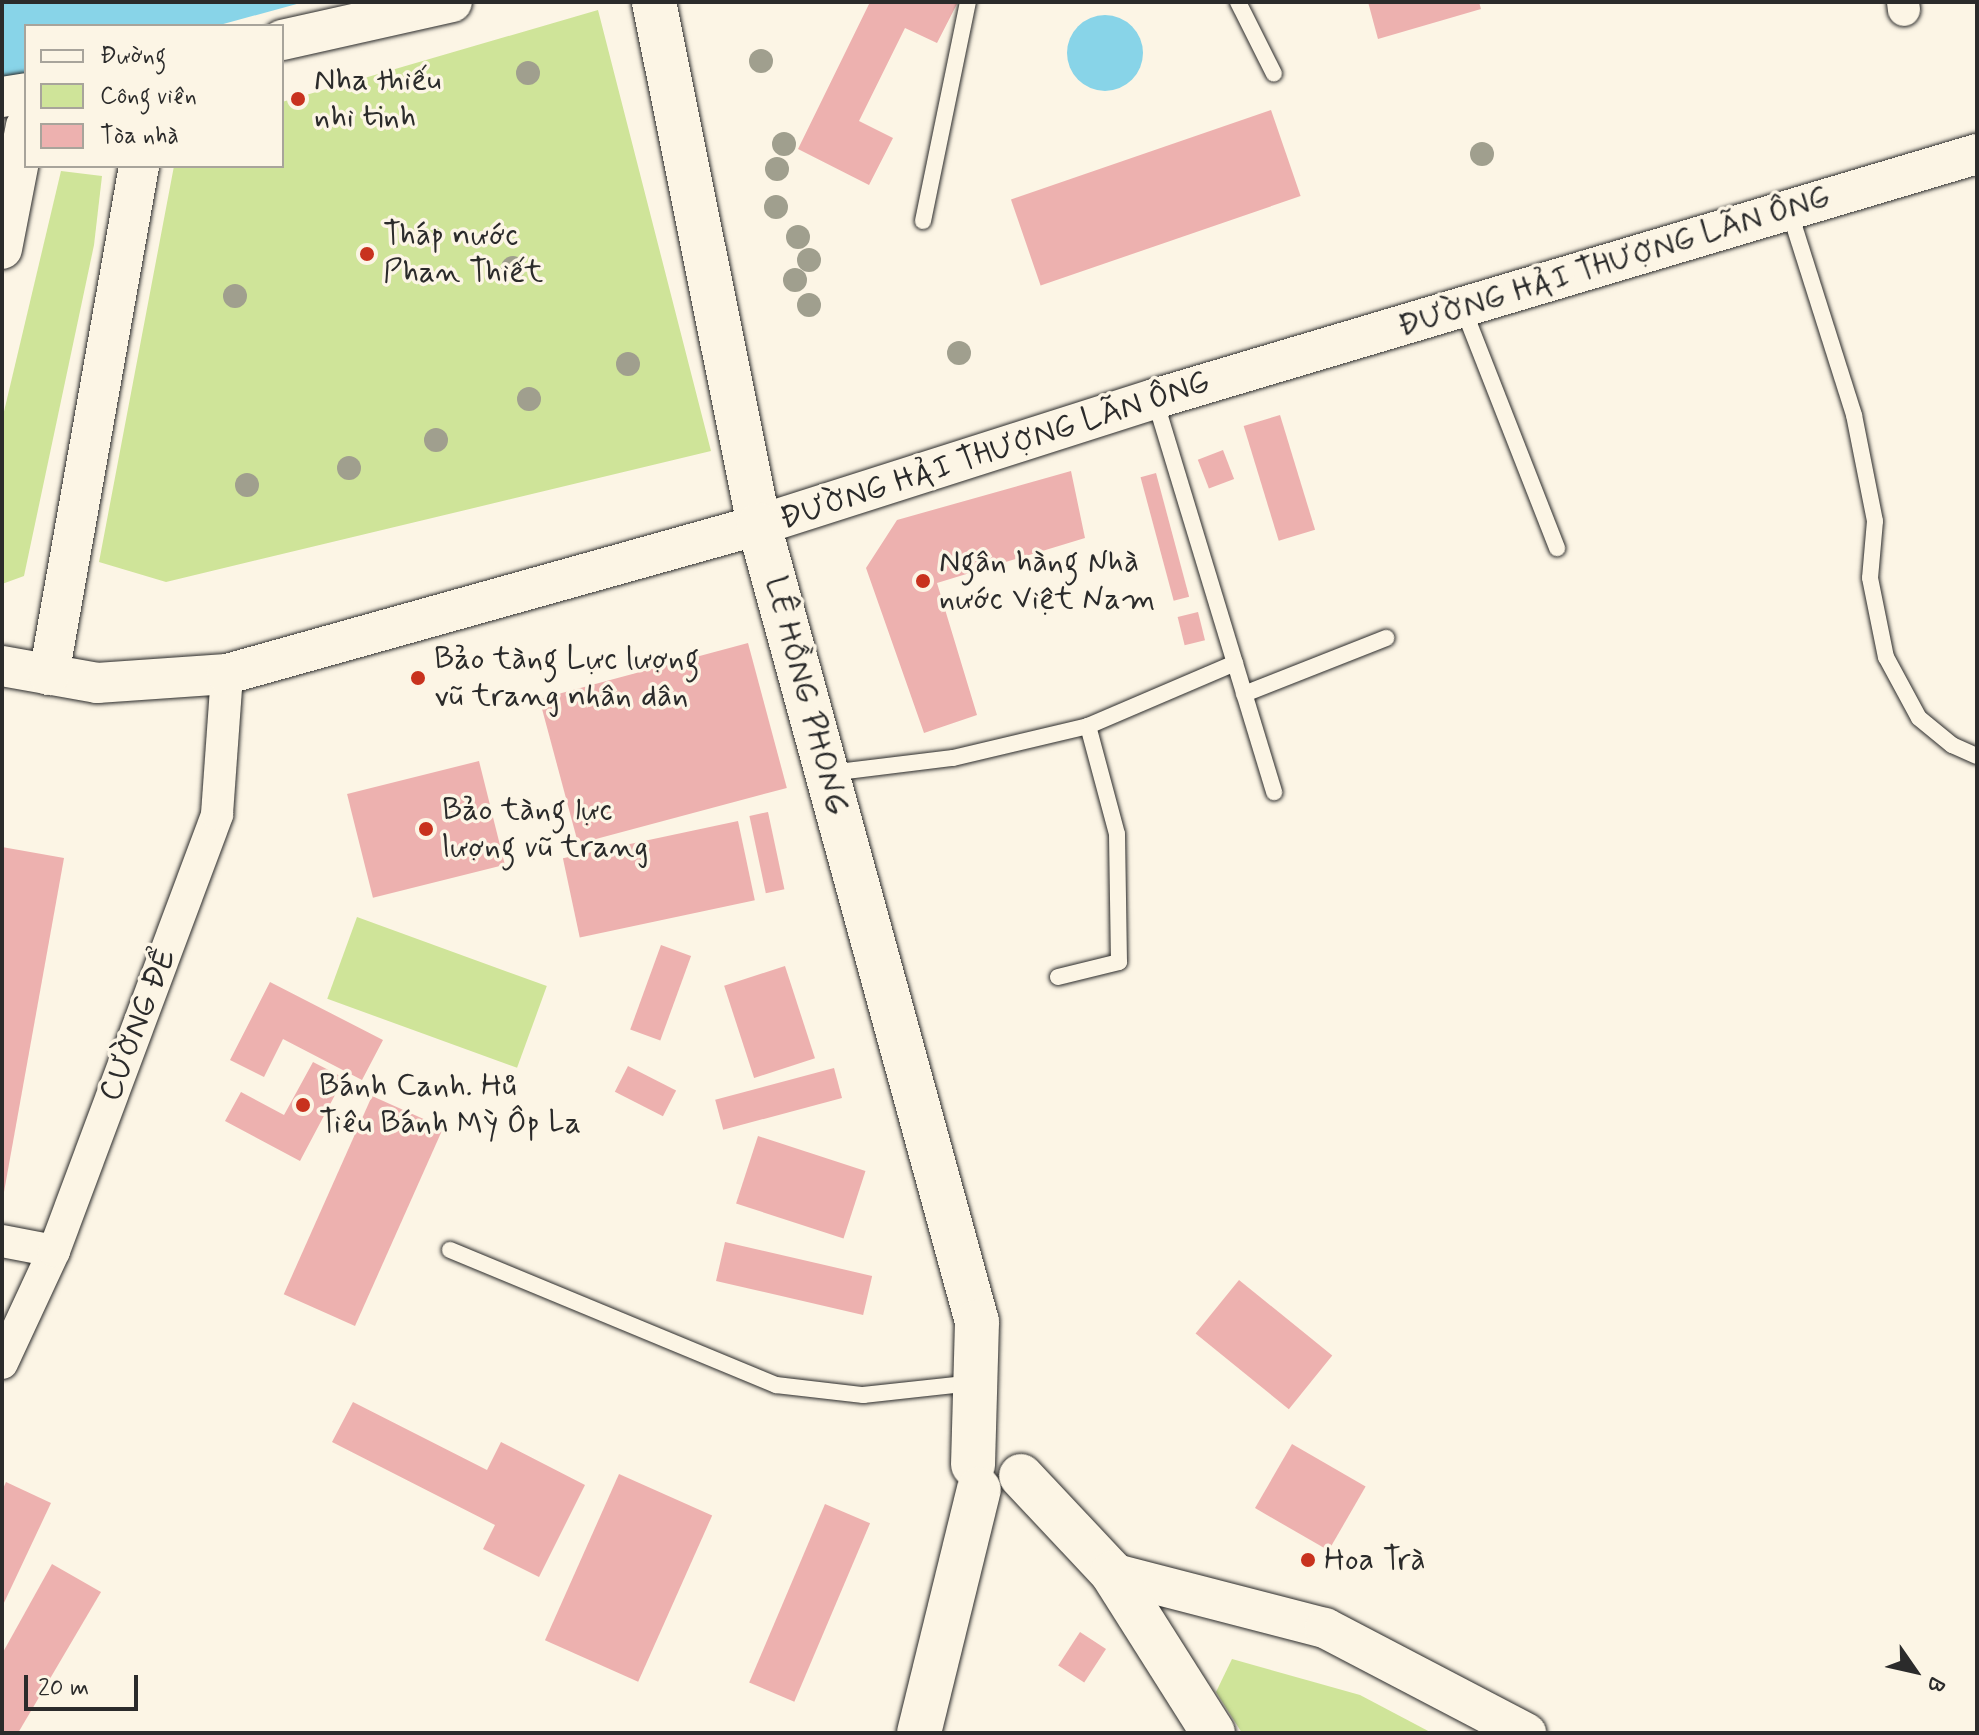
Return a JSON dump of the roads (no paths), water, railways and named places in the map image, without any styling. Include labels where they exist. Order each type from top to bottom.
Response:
[{"type":"main road","name":"LÊ HỒNG PHONG","points":[[654,2],[759,525],[977,1322],[976,1383],[995,1470],[1112,1573],[1213,1733]]},
{"type":"main road","points":[[919,1733],[995,1470]]},
{"type":"street","points":[[284,40],[452,2]]},
{"type":"street","points":[[2,97],[24,93]]},
{"type":"street","points":[[2,249],[24,136]]},
{"type":"street","name":"ĐƯỜNG HẢI THƯỢNG LÃN ÔNG","points":[[2,666],[97,683],[227,674],[759,525],[1154,399],[1977,154]]},
{"type":"street","points":[[49,675],[139,168]]},
{"type":"street","name":"CƯỜNG ĐỂ","points":[[2,1363],[54,1251],[217,814],[227,674]]},
{"type":"street","points":[[2,1241],[54,1251]]},
{"type":"street","points":[[1112,1573],[1325,1628],[1526,1733]]},
{"type":"lane","points":[[923,221],[968,2]]},
{"type":"lane","points":[[1238,2],[1274,74]]},
{"type":"lane","points":[[1789,210],[1854,415],[1875,521],[1870,578],[1886,657],[1919,718],[1952,745],[1977,756]]},
{"type":"lane","points":[[1463,308],[1557,548]]},
{"type":"lane","points":[[1154,399],[1274,792]]},
{"type":"lane","points":[[1244,694],[1386,638]]},
{"type":"lane","points":[[827,774],[953,758],[1088,726],[1235,663]]},
{"type":"lane","points":[[1058,977],[1119,962],[1117,834],[1088,726]]},
{"type":"lane","points":[[450,1250],[776,1385],[863,1395],[976,1383]]},
{"type":"water","points":[[2,2],[304,2],[223,24],[24,24],[24,75],[2,77]]},
{"type":"water","points":[[1113,15],[1126,21],[1137,32],[1143,53],[1141,68],[1126,85],[1113,91],[1097,91],[1084,85],[1069,68],[1067,45],[1073,32],[1090,17]]},
{"type":"place","name":"Nha thiếu nhi tinh","points":[[298,99]]},
{"type":"place","name":"Tháp nước Phan Thiết","points":[[367,254]]},
{"type":"place","name":"Ngân hàng Nhà nước Việt Nam","points":[[923,581]]},
{"type":"place","name":"Bảo tàng Lực lượng vũ trang nhân dân","points":[[418,678]]},
{"type":"place","name":"Bảo tàng lực lượng vũ trang","points":[[426,829]]},
{"type":"place","name":"Bánh Canh. Hů Tiêu Bánh Mỳ Ôp La","points":[[303,1105]]},
{"type":"place","name":"Hoa Trà","points":[[1308,1560]]}]
